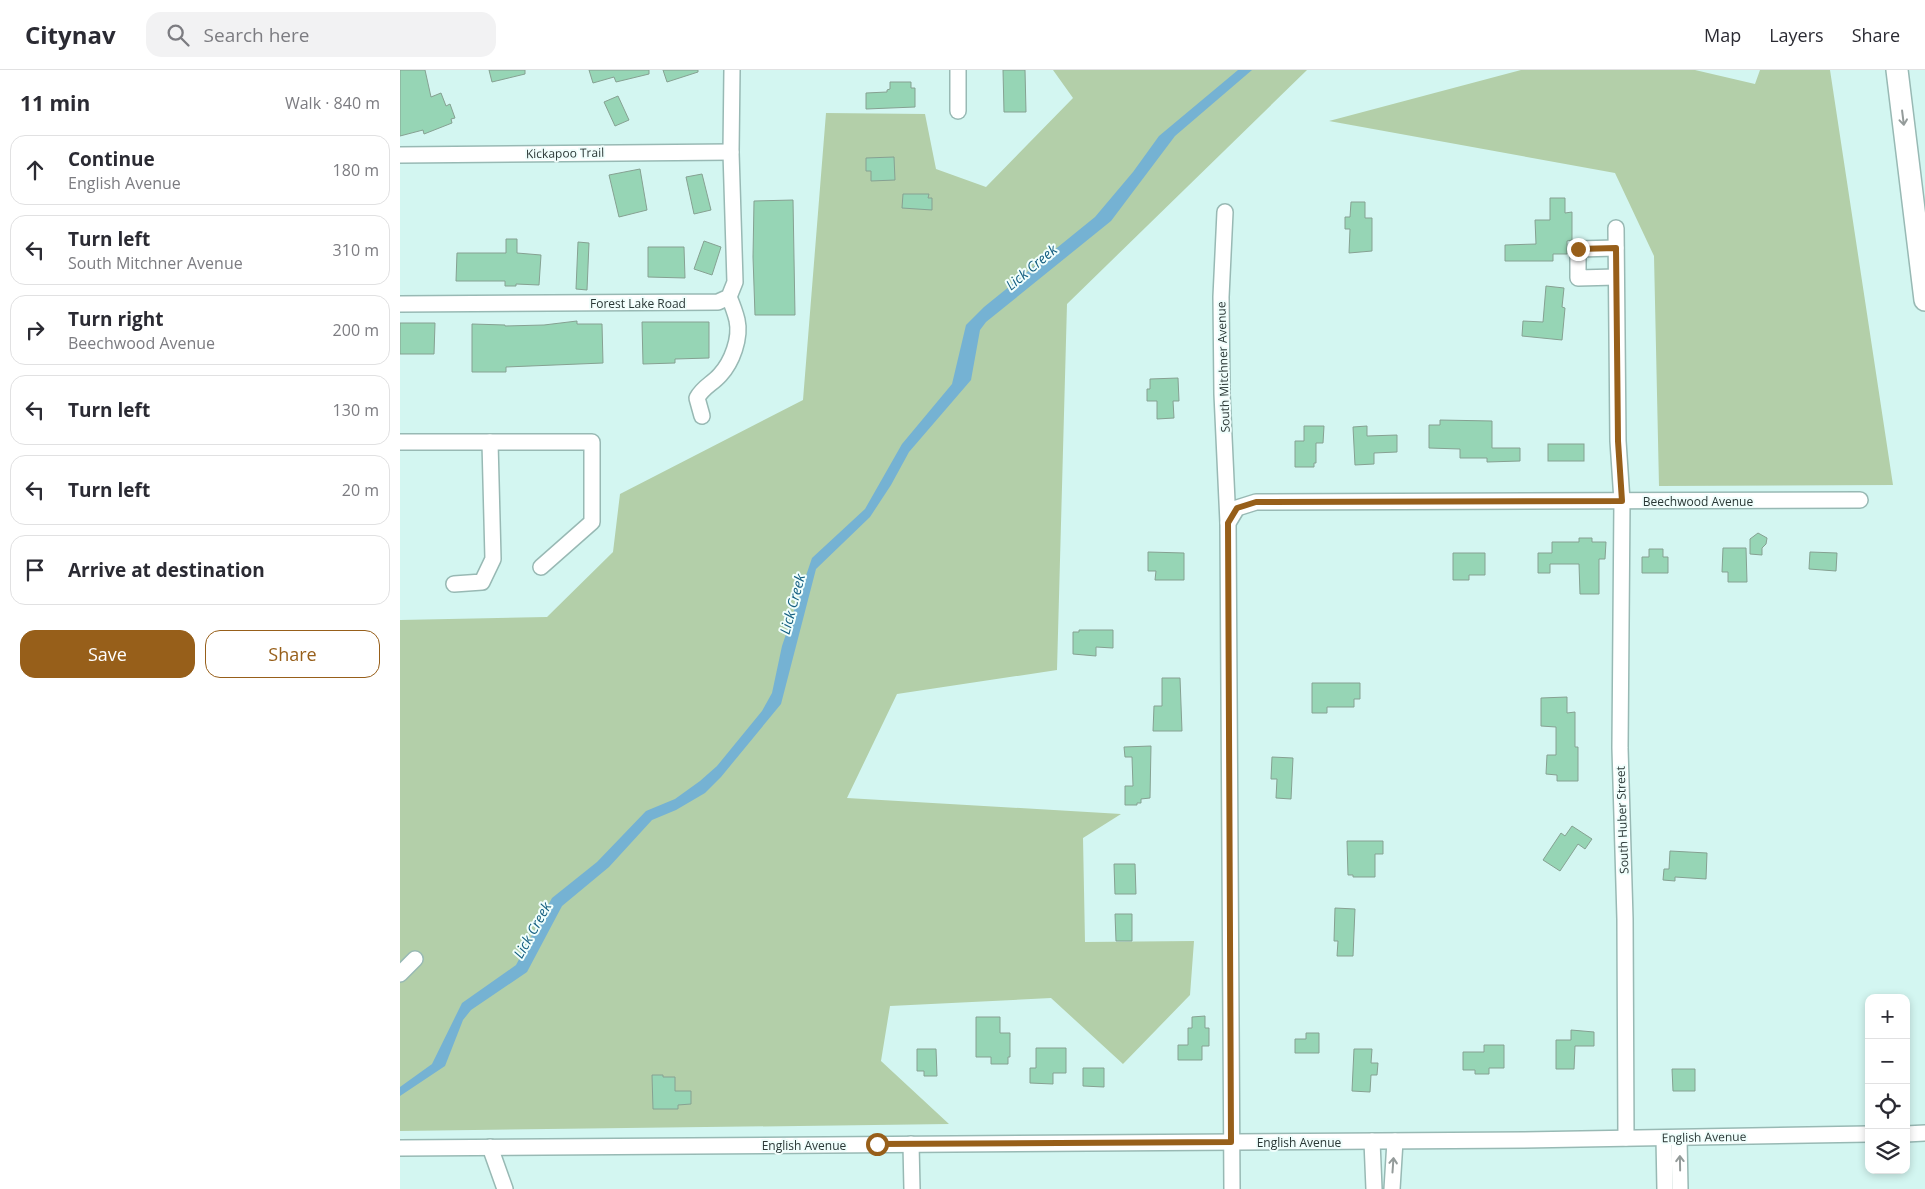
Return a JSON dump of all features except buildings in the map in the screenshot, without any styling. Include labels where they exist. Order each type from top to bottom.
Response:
[{"type":"highway","points":[[1897,70],[1925,300]]},
{"type":"street","points":[[702,416],[697,398],[701,390],[720,376],[730,360],[736,345],[737,322],[729,297],[735,282],[731,152],[732,70]]},
{"type":"street","points":[[958,70],[958,111]]},
{"type":"street","name":"Kickapoo Trail","points":[[400,155],[731,152]]},
{"type":"street","name":"South Mitchner Avenue","points":[[1225,212],[1221,297],[1222,394],[1228,523],[1232,1189]]},
{"type":"street","name":"South Huber Street","points":[[1616,228],[1618,441],[1622,501],[1620,748],[1625,919],[1626,1138]]},
{"type":"street","points":[[1616,248],[1578,249],[1578,278],[1616,277]]},
{"type":"street","name":"Forest Lake Road","points":[[400,304],[718,302],[729,297]]},
{"type":"street","points":[[400,442],[592,442],[592,522],[541,567]]},
{"type":"street","points":[[454,584],[482,582],[493,559],[490,442]]},
{"type":"street","name":"Beechwood Avenue","points":[[1228,523],[1237,508],[1256,502],[1860,500]]},
{"type":"street","points":[[400,974],[415,959]]},
{"type":"street","points":[[1910,1134],[1925,1133]]},
{"type":"street","name":"English Avenue","points":[[400,1148],[1395,1141],[1865,1134]]},
{"type":"street","points":[[1664,1138],[1665,1189]]},
{"type":"street","points":[[1679,1138],[1680,1189]]},
{"type":"street","points":[[1372,1141],[1374,1189]]},
{"type":"street","points":[[1392,1189],[1395,1141]]},
{"type":"street","points":[[911,1144],[912,1189]]},
{"type":"street","points":[[490,1147],[504,1189]]},
{"type":"green space","points":[[1053,70],[1307,70],[1067,304],[1057,670],[897,694],[847,798],[1121,814],[1083,838],[1085,942],[1194,941],[1190,995],[1123,1064],[1051,998],[890,1006],[881,1061],[949,1124],[400,1131],[400,620],[547,617],[613,552],[620,494],[803,400],[826,113],[925,114],[936,169],[986,187],[1073,98]]},
{"type":"green space","points":[[1521,70],[1695,70],[1755,84],[1760,70],[1830,70],[1893,485],[1659,486],[1654,256],[1615,173],[1329,121]]},
{"type":"water","name":"Lick Creek","points":[[1238,70],[1252,70],[1175,136],[1111,221],[986,322],[980,330],[971,380],[909,452],[891,485],[870,517],[816,569],[781,704],[721,777],[705,793],[676,810],[652,820],[609,867],[562,906],[527,972],[471,1010],[463,1020],[445,1066],[400,1096],[400,1087],[432,1064],[462,1003],[516,965],[552,898],[597,862],[646,811],[675,799],[717,766],[762,711],[772,693],[782,646],[812,558],[865,509],[902,444],[952,384],[966,325],[984,307],[1095,217],[1133,172],[1159,136]]},
{"type":"route","points":[[877,1144],[1231,1142],[1228,523],[1237,508],[1256,502],[1622,501],[1618,441],[1616,248],[1578,249]]}]
